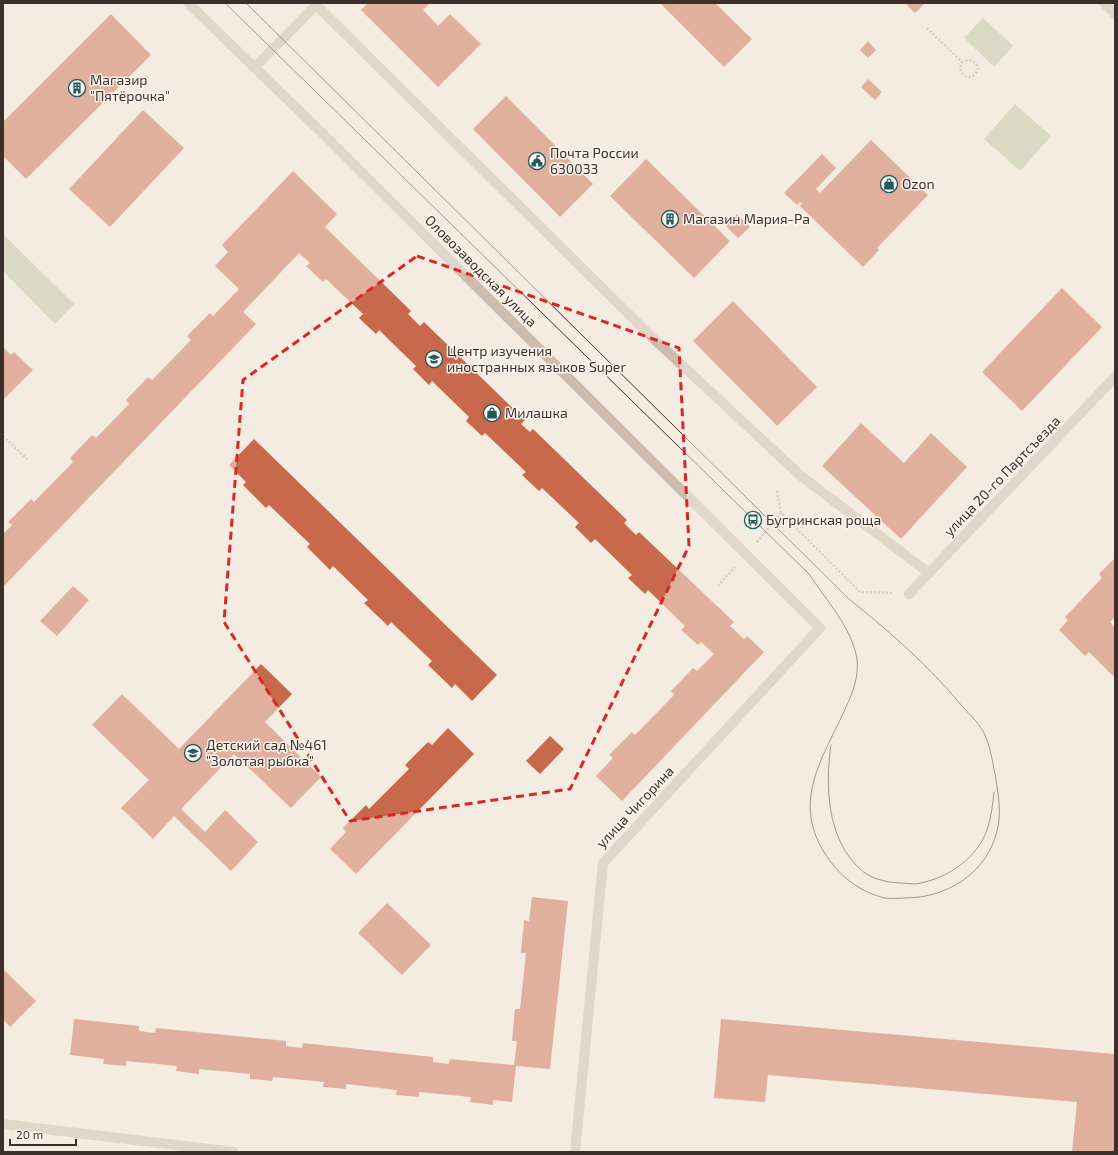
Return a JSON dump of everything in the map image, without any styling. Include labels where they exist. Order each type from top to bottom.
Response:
[{"type":"street","name":"Оловозаводская улица","points":[[188,3],[255,67],[820,628]]},
{"type":"street","points":[[1104,3],[1115,14]]},
{"type":"street","points":[[255,67],[316,4],[655,340],[797,472],[929,573]]},
{"type":"street","name":"улица 20-го Партсъезда","points":[[909,594],[1115,377]]},
{"type":"street","name":"улица Чигорина","points":[[575,1152],[603,863],[820,628]]},
{"type":"street","points":[[3,1124],[234,1152]]},
{"type":"path","points":[[927,28],[962,62]]},
{"type":"path","points":[[967,59],[972,60],[976,64],[977,69],[975,74],[964,76],[961,72],[960,66],[962,62],[967,59]]},
{"type":"path","points":[[3,436],[27,459]]},
{"type":"path","points":[[777,491],[781,513],[860,592],[909,594]]},
{"type":"highlighted area","points":[[417,256],[679,348],[689,546],[570,789],[350,821],[224,622],[243,380]]},
{"type":"green space","points":[[983,18],[1013,46],[994,67],[964,38]]},
{"type":"green space","points":[[1015,104],[1051,136],[1020,171],[984,139]]},
{"type":"green space","points":[[3,234],[74,304],[55,324],[3,271]]},
{"type":"building","points":[[368,3],[430,3],[423,10],[438,26],[450,14],[481,44],[438,87],[361,10]]},
{"type":"building","points":[[660,3],[715,3],[752,39],[724,67]]},
{"type":"building","points":[[905,3],[925,3],[915,13]]},
{"type":"building","name":"Магазир \"Пятёрочка\"","points":[[111,14],[151,55],[26,179],[3,156],[3,122]]},
{"type":"building","points":[[868,41],[876,50],[868,58],[860,50]]},
{"type":"building","points":[[868,79],[882,92],[875,100],[861,87]]},
{"type":"building","points":[[506,96],[593,184],[560,217],[473,129]]},
{"type":"building","points":[[143,110],[184,148],[110,227],[69,189]]},
{"type":"building","points":[[871,140],[928,195],[877,248],[879,250],[863,267],[800,206],[802,203],[800,202],[797,205],[784,193],[822,154],[836,168],[816,189],[820,193]]},
{"type":"building","name":"Магазин Мария-Ра","points":[[646,159],[730,241],[694,278],[610,196]]},
{"type":"building","points":[[293,171],[337,214],[325,227],[411,311],[408,314],[420,326],[424,322],[525,420],[521,424],[530,432],[533,429],[627,520],[624,523],[636,535],[639,532],[734,622],[730,626],[744,639],[747,636],[764,652],[622,801],[596,776],[613,758],[609,755],[632,732],[635,735],[674,695],[671,691],[693,668],[697,671],[714,654],[701,642],[698,645],[681,630],[685,626],[648,590],[645,594],[628,578],[632,575],[595,539],[591,543],[575,527],[579,523],[542,488],[539,491],[522,475],[526,472],[485,433],[482,436],[466,421],[469,417],[432,381],[429,385],[413,369],[416,366],[379,330],[376,334],[359,318],[363,314],[326,279],[323,282],[306,266],[310,263],[299,253],[243,312],[256,324],[3,587],[3,534],[12,525],[8,522],[31,499],[34,502],[73,462],[70,458],[92,435],[96,438],[129,404],[126,400],[148,377],[152,380],[191,340],[187,336],[210,313],[213,316],[239,289],[215,266],[228,252],[222,245]]},
{"type":"building","points":[[737,214],[750,227],[738,238],[726,226]]},
{"type":"building","points":[[1062,288],[1102,327],[1022,411],[982,372]]},
{"type":"building","points":[[733,301],[817,387],[777,426],[693,341]]},
{"type":"building","points":[[3,347],[11,355],[14,352],[33,370],[3,400]]},
{"type":"building","points":[[861,423],[904,463],[931,433],[967,467],[901,539],[822,466]]},
{"type":"building","points":[[254,439],[497,675],[472,701],[455,684],[452,688],[428,665],[432,661],[391,622],[388,626],[364,603],[368,600],[333,566],[330,570],[307,547],[310,544],[269,505],[266,508],[243,485],[246,482],[229,465]]},
{"type":"building","points":[[1115,558],[1115,617],[1110,622],[1115,628],[1115,674],[1113,676],[1089,652],[1085,656],[1059,630],[1068,620],[1065,617],[1102,578],[1099,574]]},
{"type":"building","points":[[73,586],[89,600],[57,636],[40,621]]},
{"type":"building","points":[[261,664],[292,694],[265,722],[321,777],[291,808],[234,754],[181,809],[205,832],[225,810],[258,842],[231,871],[174,816],[153,839],[121,808],[149,780],[92,725],[122,694],[179,749]]},
{"type":"building","points":[[448,728],[474,754],[356,874],[330,849],[346,832],[343,828],[366,805],[369,809],[409,769],[405,765],[428,742],[432,745]]},
{"type":"building","points":[[550,736],[564,749],[540,774],[526,761]]},
{"type":"building","points":[[532,897],[568,901],[550,1069],[516,1066],[512,1102],[493,1100],[493,1105],[470,1102],[471,1097],[419,1092],[419,1097],[396,1095],[397,1090],[346,1084],[346,1089],[323,1087],[324,1082],[273,1077],[272,1081],[250,1079],[250,1074],[199,1069],[199,1074],[176,1071],[177,1066],[126,1061],[126,1066],[103,1064],[104,1059],[70,1055],[74,1019],[139,1026],[139,1031],[155,1033],[156,1028],[286,1041],[286,1046],[302,1048],[303,1043],[433,1057],[433,1062],[449,1064],[450,1059],[514,1065],[517,1041],[512,1041],[515,1009],[520,1009],[526,953],[521,953],[524,920],[529,921]]},
{"type":"building","points":[[387,903],[431,945],[402,975],[358,933]]},
{"type":"building","points":[[3,969],[36,1001],[10,1027],[3,1019]]},
{"type":"building","points":[[721,1019],[1115,1054],[1115,1152],[1072,1152],[1077,1102],[768,1075],[765,1102],[714,1098]]},
{"type":"tram line","points":[[225,3],[809,574],[844,625],[850,636],[857,659],[856,678],[853,690],[821,760],[811,795],[811,814],[815,833],[824,852],[836,868],[850,881],[866,892],[885,898],[921,897],[936,893],[950,888],[975,871],[992,846],[997,831],[999,817],[998,795],[990,752],[985,736],[976,721],[922,663],[849,599],[246,3]]},
{"type":"tram line","points":[[831,745],[828,777],[829,794],[834,826],[840,842],[848,856],[863,872],[883,881],[919,884],[942,876],[961,865],[976,849],[987,830],[990,821],[994,792]]},
{"type":"place","name":"Магазир \"Пятёрочка\"","points":[[77,88]]},
{"type":"place","name":"Почта России 630033","points":[[537,161]]},
{"type":"place","name":"Ozon","points":[[889,184]]},
{"type":"place","name":"Магазин Мария-Ра","points":[[670,219]]},
{"type":"place","name":"Центр изучения иностранных языков Super","points":[[434,359]]},
{"type":"place","name":"Милашка","points":[[492,413]]},
{"type":"place","name":"Бугринская роща","points":[[753,520]]},
{"type":"place","name":"Детский сад №461 \"Золотая рыбка\"","points":[[193,753]]}]
